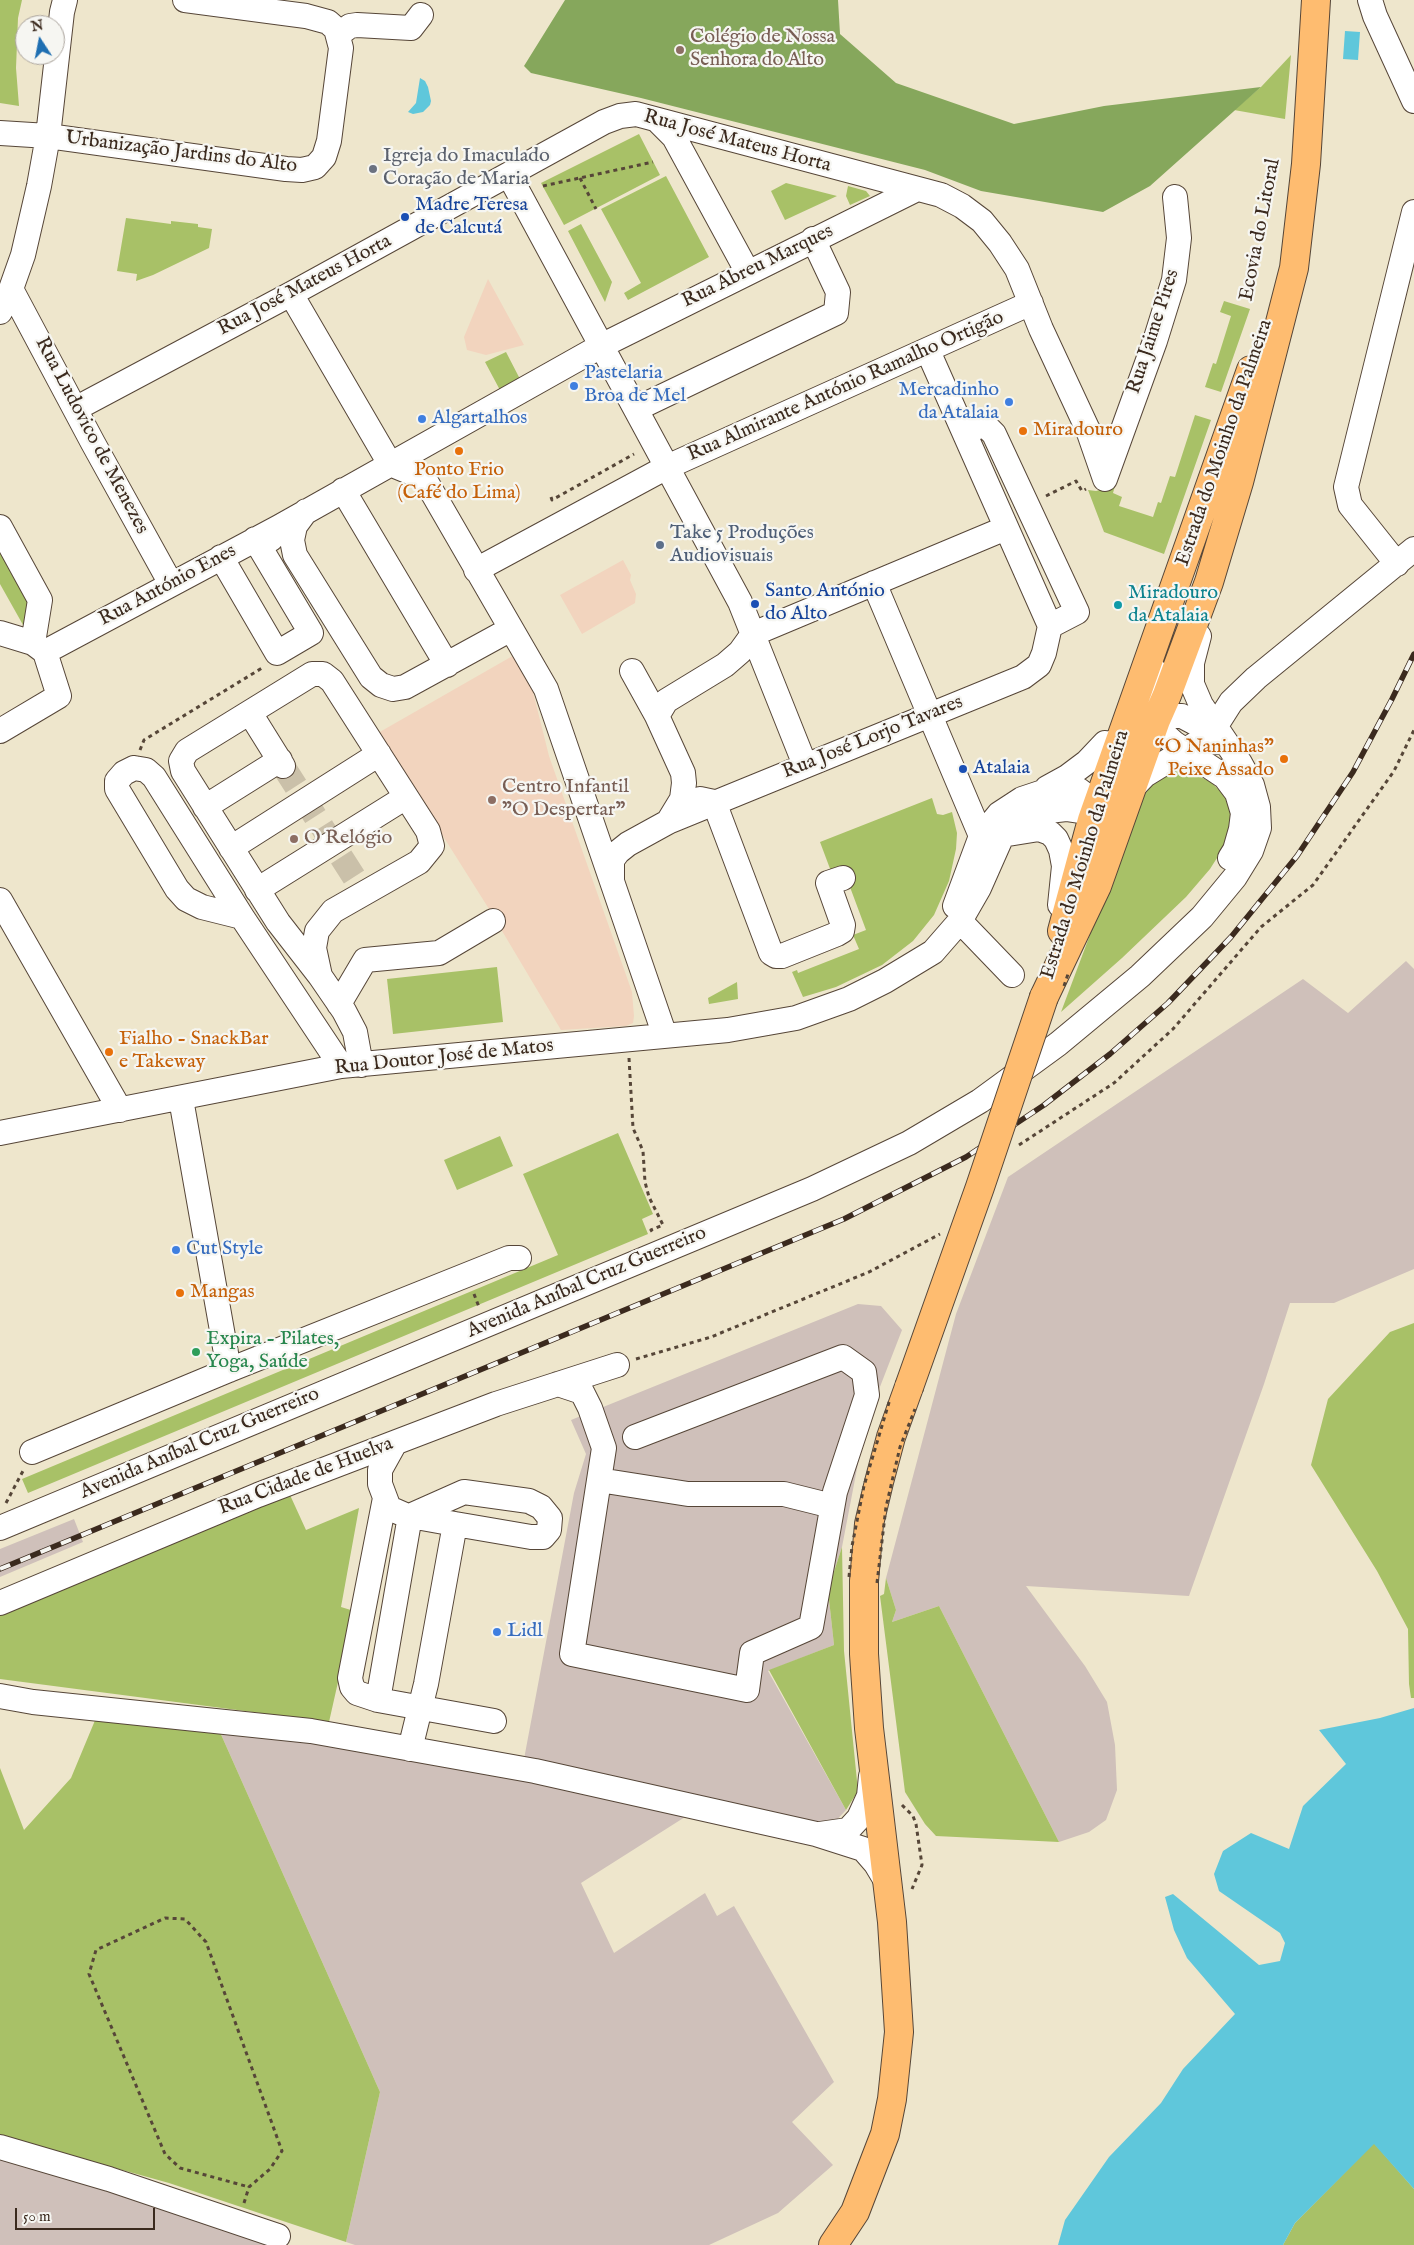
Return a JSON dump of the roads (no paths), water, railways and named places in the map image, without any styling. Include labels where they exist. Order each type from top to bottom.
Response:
[{"type":"main road","name":"Estrada do Moinho da Palmeira","points":[[1047,985],[1098,886],[1156,720],[1209,582],[1228,518],[1294,268],[1306,164],[1316,0]]},
{"type":"main road","name":"Estrada do Moinho da Palmeira","points":[[1047,985],[1096,810],[1269,319],[1306,164]]},
{"type":"main road","points":[[833,2245],[855,2212],[885,2134],[892,2099],[899,2032],[892,1922],[872,1759],[864,1654],[864,1581],[869,1524],[891,1437],[980,1187],[1047,985]]},
{"type":"street","name":"Urbanização Jardins do Alto","points":[[48,136],[65,0]]},
{"type":"street","points":[[185,0],[314,18],[328,22],[339,34],[350,26],[357,25],[411,28],[421,15]]},
{"type":"street","points":[[1370,0],[1375,16],[1414,101]]},
{"type":"street","name":"Urbanização Jardins do Alto","points":[[0,133],[48,136],[286,169],[309,169],[320,162],[326,151],[341,48],[339,34]]},
{"type":"street","name":"Rua José Mateus Horta","points":[[75,409],[291,294],[612,118],[636,114],[915,190],[941,195],[962,206],[982,220],[1017,269],[1088,430]]},
{"type":"street","points":[[657,120],[674,137],[747,271]]},
{"type":"street","points":[[682,153],[687,141],[699,131]]},
{"type":"street","points":[[0,312],[11,289],[31,221],[48,136]]},
{"type":"street","points":[[508,175],[740,602],[805,765]]},
{"type":"street","name":"Rua Abreu Marques","points":[[390,464],[601,346],[747,271],[915,190]]},
{"type":"street","name":"Rua Jaime Pires","points":[[1088,430],[1105,479],[1155,340],[1174,280],[1180,238],[1175,196]]},
{"type":"street","points":[[885,981],[924,949],[946,920],[992,841],[1027,815],[1048,810],[1066,809],[1086,812],[1112,806],[1145,775],[1186,750],[1256,678],[1406,557],[1354,510],[1350,505],[1346,487],[1414,212]]},
{"type":"street","points":[[636,409],[836,313],[838,292],[813,239]]},
{"type":"street","name":"Rua Ludovico de Menezes","points":[[11,289],[171,584]]},
{"type":"street","points":[[291,294],[390,464],[424,478],[546,689],[666,1036]]},
{"type":"street","name":"Rua Almirante António Ramalho Ortigão","points":[[476,570],[667,467],[1032,303]]},
{"type":"street","points":[[0,317],[12,315],[31,323]]},
{"type":"street","points":[[928,351],[1050,626],[1077,612],[991,430],[981,426],[964,432]]},
{"type":"street","points":[[1088,430],[1093,436],[1103,440],[1120,437]]},
{"type":"street","name":"Rua António Enes","points":[[39,648],[171,584],[390,464]]},
{"type":"street","points":[[1140,976],[1222,872],[1235,850],[1241,829],[1243,813],[1237,793],[1225,777],[1162,732],[1149,711],[1148,702],[1151,681],[1196,559],[1218,464]]},
{"type":"street","points":[[343,490],[447,665]]},
{"type":"street","points":[[295,555],[292,540],[295,526],[307,510]]},
{"type":"street","points":[[1140,976],[1202,917],[1236,877],[1251,851],[1259,828],[1258,807],[1252,785],[1240,763],[1210,725],[1192,684],[1192,663],[1228,518]]},
{"type":"street","points":[[0,527],[40,600],[39,648],[59,696],[0,731]]},
{"type":"street","points":[[657,716],[666,701],[714,672],[733,658],[753,634],[1006,528]]},
{"type":"street","points":[[255,539],[276,540],[295,555],[371,678],[381,685],[393,689],[405,687],[511,629]]},
{"type":"street","points":[[221,557],[277,653],[311,633],[255,539]]},
{"type":"street","points":[[874,584],[930,715],[992,841]]},
{"type":"street","name":"Rua José Lorjo Tavares","points":[[612,880],[612,860],[628,844],[668,822],[1022,677],[1035,669],[1044,653],[1050,626]]},
{"type":"street","points":[[0,633],[39,648]]},
{"type":"street","name":"Rua José Lorjo Tavares","points":[[632,670],[657,716],[683,773],[682,799],[668,822]]},
{"type":"street","points":[[320,976],[314,948],[317,931],[333,911],[359,886],[420,862],[432,846],[428,831],[332,681],[323,674],[312,674],[187,751],[181,761],[182,772],[278,922],[339,1004],[355,1032],[351,1066]]},
{"type":"street","points":[[1095,754],[1121,724],[1139,686]]},
{"type":"street","points":[[205,807],[282,763],[250,713]]},
{"type":"street","points":[[885,981],[933,952],[960,921],[979,888],[999,814],[1022,799],[1068,777],[1095,754],[1144,723],[1167,716],[1182,716],[1210,725]]},
{"type":"street","points":[[231,848],[379,754]]},
{"type":"street","points":[[242,917],[202,907],[186,899],[177,889],[120,796],[116,781],[124,773],[134,768],[146,770],[154,777],[242,917],[351,1066]]},
{"type":"street","points":[[683,773],[697,797],[714,802],[771,952],[776,956],[801,949],[837,934],[842,930],[843,924],[828,883],[843,878]]},
{"type":"street","points":[[1022,799],[1047,790],[1068,788],[1085,794],[1092,800],[1096,810],[1102,831],[1100,853],[1071,940]]},
{"type":"street","points":[[257,890],[406,797]]},
{"type":"street","points":[[594,826],[602,838],[628,844]]},
{"type":"street","points":[[992,841],[1025,830],[1040,829],[1053,836],[1061,850],[1064,866],[1062,894],[1047,985]]},
{"type":"street","points":[[0,900],[120,1110]]},
{"type":"street","points":[[339,1004],[365,960],[440,953],[493,921]]},
{"type":"street","points":[[960,921],[1012,975]]},
{"type":"street","name":"Avenida Aníbal Cruz Guerreiro","points":[[2,1517],[486,1325],[812,1189],[909,1143],[980,1101],[1058,1044],[1140,976]]},
{"type":"street","name":"Rua Doutor José de Matos","points":[[0,1134],[351,1066],[764,1025],[796,1018],[841,1002],[885,981]]},
{"type":"street","points":[[181,1099],[228,1370]]},
{"type":"street","points":[[32,1452],[228,1370],[508,1258],[519,1258]]},
{"type":"street","points":[[558,1384],[582,1392],[590,1408],[604,1448],[572,1654],[747,1690],[752,1653],[811,1627],[835,1492],[867,1395],[864,1372],[843,1357],[635,1437]]},
{"type":"street","name":"Rua Cidade de Huelva","points":[[0,1603],[258,1495],[496,1404],[617,1365]]},
{"type":"street","points":[[395,1443],[380,1470],[382,1491],[350,1678],[352,1687],[357,1693],[378,1700],[494,1721]]},
{"type":"street","points":[[323,1470],[349,1468],[364,1471],[382,1491],[389,1508],[410,1516],[531,1537],[543,1537],[549,1530],[550,1518],[542,1507],[529,1502],[464,1492],[410,1516]]},
{"type":"street","points":[[599,1480],[688,1494],[784,1494],[832,1506]]},
{"type":"street","points":[[378,1700],[410,1516]]},
{"type":"street","points":[[410,1749],[421,1707],[455,1524]]},
{"type":"street","points":[[0,1696],[33,1702],[311,1731],[535,1771],[816,1834],[863,1849],[876,1864],[888,1884]]},
{"type":"street","points":[[816,1834],[848,1830],[859,1818],[869,1796],[872,1759]]},
{"type":"street","points":[[0,2147],[109,2179],[278,2236]]},
{"type":"water","points":[[1345,31],[1360,32],[1358,60],[1343,59]]},
{"type":"water","points":[[420,78],[425,81],[428,87],[431,101],[430,105],[423,112],[413,114],[408,112],[416,103]]},
{"type":"water","points":[[1414,1708],[1414,2189],[1374,2144],[1295,2223],[1283,2245],[1058,2245],[1065,2220],[1109,2157],[1161,2103],[1183,2069],[1235,2014],[1187,1958],[1174,1930],[1165,1897],[1173,1894],[1259,1965],[1280,1961],[1285,1943],[1280,1933],[1219,1891],[1214,1874],[1223,1851],[1251,1833],[1289,1849],[1303,1806],[1346,1764],[1319,1730],[1380,1718]]},
{"type":"tunnel","points":[[283,766],[354,877]]},
{"type":"railway","points":[[0,1569],[844,1219],[966,1157],[1044,1105],[1110,1054],[1168,1003],[1231,937],[1297,856],[1353,772],[1414,654]]},
{"type":"place","name":"Colégio de Nossa Senhora do Alto","points":[[680,50]]},
{"type":"place","name":"Igreja do Imaculado Coração de Maria","points":[[373,169]]},
{"type":"place","name":"Madre Teresa de Calcutá","points":[[405,217]]},
{"type":"place","name":"Pastelaria Broa de Mel","points":[[574,386]]},
{"type":"place","name":"Mercadinho da Atalaia","points":[[1009,402]]},
{"type":"place","name":"Algartalhos","points":[[422,419]]},
{"type":"place","name":"Miradouro","points":[[1023,431]]},
{"type":"place","name":"Ponto Frio (Café do Lima)","points":[[459,451]]},
{"type":"place","name":"Take 5 Produções Audiovisuais","points":[[660,545]]},
{"type":"place","name":"Santo António do Alto","points":[[755,604]]},
{"type":"place","name":"Miradouro da Atalaia","points":[[1118,605]]},
{"type":"place","name":"“O Naninhas” Peixe Assado","points":[[1284,759]]},
{"type":"place","name":"Atalaia","points":[[963,769]]},
{"type":"place","name":"Centro Infantil \"O Despertar\"","points":[[492,800]]},
{"type":"place","name":"O Relógio","points":[[294,839]]},
{"type":"place","name":"Fialho - SnackBar e Takeway","points":[[109,1052]]},
{"type":"place","name":"Cut Style","points":[[176,1250]]},
{"type":"place","name":"Mangas","points":[[180,1293]]},
{"type":"place","name":"Expira - Pilates, Yoga, Saúde","points":[[196,1352]]},
{"type":"place","name":"Lidl","points":[[497,1632]]}]
